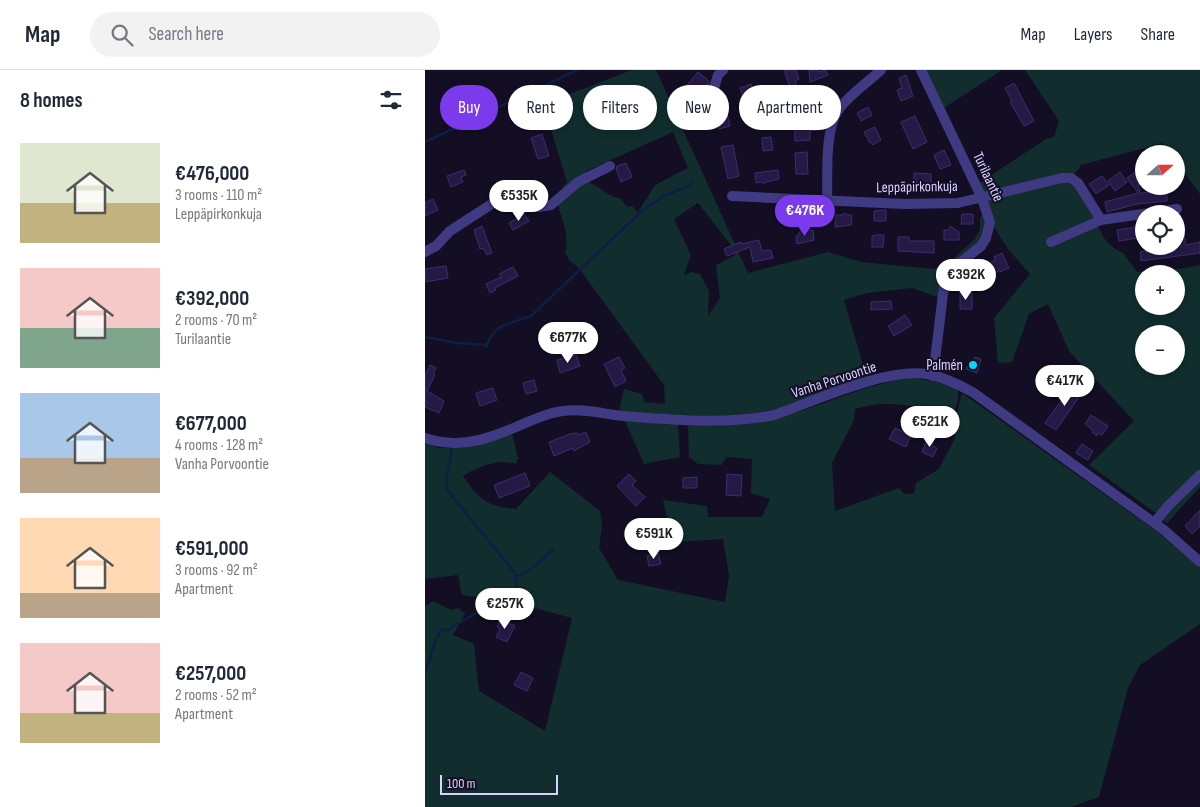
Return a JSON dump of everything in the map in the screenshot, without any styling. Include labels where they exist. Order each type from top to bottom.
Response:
[{"type":"street","points":[[715,85],[718,75],[723,70]]},
{"type":"street","points":[[827,200],[831,124],[845,102],[881,70]]},
{"type":"street","name":"Turilaantie","points":[[921,70],[981,196],[990,222],[986,238],[981,246],[950,271],[945,278],[933,376]]},
{"type":"street","points":[[425,252],[437,246],[450,231],[507,194],[521,196],[531,204],[539,207],[551,205],[578,182],[610,166]]},
{"type":"street","name":"Leppäpirkonkuja","points":[[732,196],[905,204],[958,203],[1062,178],[1071,178],[1078,183],[1101,220]]},
{"type":"street","points":[[1051,242],[1101,220],[1135,215]]},
{"type":"street","name":"Vanha Porvoontie","points":[[425,438],[444,443],[467,443],[493,436],[551,413],[575,410],[683,421],[739,421],[774,415],[842,391],[893,376],[912,374],[933,376],[973,393],[1154,523],[1200,562]]},
{"type":"street","points":[[1154,523],[1168,506],[1200,475]]},
{"type":"green space","points":[[632,70],[656,70],[667,94],[667,130],[683,130],[748,273],[828,252],[861,262],[934,269],[953,259],[975,239],[980,229],[980,217],[988,214],[976,185],[1046,139],[1054,137],[1059,121],[1025,70],[1200,70],[1200,194],[1185,173],[1185,145],[1164,145],[1163,143],[1135,145],[1135,151],[1081,165],[1069,182],[1077,188],[1106,241],[1123,253],[1135,269],[1135,315],[1185,315],[1185,268],[1200,265],[1200,487],[1167,523],[1089,465],[1134,421],[1069,351],[1048,304],[1029,314],[1012,362],[998,363],[994,318],[1030,274],[1008,249],[994,227],[950,271],[942,299],[913,288],[867,293],[844,300],[867,378],[796,403],[753,413],[695,416],[619,411],[624,389],[642,394],[644,402],[665,404],[664,385],[578,267],[570,261],[565,253],[566,237],[557,195],[567,182],[551,130],[573,130],[573,93],[583,89],[583,130],[657,130],[657,85],[593,85]],"holes":[[[673,132],[688,168],[655,185],[638,212],[632,206],[627,207],[620,198],[616,198],[590,183],[586,171]],[[698,203],[730,244],[735,255],[716,265],[720,298],[708,316],[709,291],[700,274],[692,272],[684,275],[691,255],[674,219]]]},
{"type":"green space","points":[[926,70],[1002,70],[944,108]]},
{"type":"green space","points":[[914,378],[938,382],[958,390],[958,400],[953,415],[892,404],[879,404],[855,409],[854,420],[832,463],[835,511],[899,488],[904,494],[914,493],[916,483],[939,469],[955,438],[955,420],[962,393],[1159,533],[1200,568],[1200,624],[1140,665],[1128,688],[1099,797],[1071,807],[425,807],[425,606],[433,601],[452,610],[459,608],[465,614],[453,635],[474,644],[479,691],[545,731],[572,618],[511,602],[462,595],[458,575],[425,579],[425,442],[439,448],[454,448],[512,433],[518,458],[516,464],[502,462],[488,464],[463,476],[479,496],[491,504],[516,509],[550,472],[600,511],[602,526],[599,548],[618,580],[725,602],[729,576],[723,539],[673,542],[663,500],[707,506],[708,517],[762,517],[770,499],[751,493],[752,459],[727,457],[721,465],[698,464],[689,457],[688,426],[757,422],[812,407],[869,387]]},
{"type":"green space","points":[[625,421],[678,425],[680,457],[644,464]]},
{"type":"building","points":[[784,70],[796,70],[799,79],[795,81],[797,85],[789,85]]},
{"type":"building","points":[[818,70],[818,72],[826,70],[828,75],[810,82],[809,71]]},
{"type":"building","points":[[698,72],[709,81],[708,85],[687,85]]},
{"type":"building","points":[[906,75],[913,96],[901,101],[897,90],[902,88],[899,78]]},
{"type":"building","points":[[1014,83],[1034,121],[1024,126],[1010,102],[1012,101],[1005,88]]},
{"type":"building","points":[[868,107],[872,115],[861,121],[857,113]]},
{"type":"building","points":[[915,116],[927,142],[913,149],[901,122]]},
{"type":"building","points":[[875,127],[881,140],[873,145],[864,132]]},
{"type":"building","points":[[795,130],[818,130],[810,131],[810,140],[795,141]]},
{"type":"building","points":[[542,134],[549,156],[538,159],[531,138]]},
{"type":"building","points":[[771,137],[773,150],[763,151],[762,138]]},
{"type":"building","points":[[733,145],[739,176],[728,179],[721,147]]},
{"type":"building","points":[[944,150],[951,165],[940,169],[934,155]]},
{"type":"building","points":[[807,152],[808,174],[796,174],[795,153]]},
{"type":"building","points":[[626,163],[632,177],[621,182],[616,169],[617,166]]},
{"type":"building","points":[[464,170],[466,175],[461,177],[463,182],[451,187],[447,176]]},
{"type":"building","points":[[778,170],[779,179],[764,184],[762,182],[756,183],[755,173]]},
{"type":"building","points":[[1120,172],[1127,182],[1115,191],[1108,181]]},
{"type":"building","points":[[1135,172],[1135,189],[1127,178]]},
{"type":"building","points":[[914,173],[931,174],[931,185],[914,184]]},
{"type":"building","points":[[1102,176],[1109,185],[1096,194],[1089,184]]},
{"type":"building","points":[[1135,194],[1167,195],[1167,201],[1137,204],[1107,212],[1105,202]]},
{"type":"building","points":[[433,199],[438,210],[425,216],[425,203]]},
{"type":"building","points":[[886,210],[886,221],[874,221],[874,211]]},
{"type":"building","points":[[845,213],[852,215],[851,225],[835,227],[836,215]]},
{"type":"building","points":[[524,214],[529,221],[513,230],[509,223]]},
{"type":"building","points":[[962,214],[973,214],[973,224],[961,224]]},
{"type":"building","points":[[482,226],[492,253],[487,255],[483,248],[480,249],[474,230]]},
{"type":"building","points":[[950,226],[959,232],[959,240],[944,240],[944,230],[949,230]]},
{"type":"building","points":[[1135,227],[1135,238],[1119,241],[1117,230]]},
{"type":"building","points":[[813,230],[814,240],[797,244],[796,236],[799,235],[799,232]]},
{"type":"building","points":[[884,235],[883,247],[872,247],[872,236]]},
{"type":"building","points":[[898,237],[909,237],[909,241],[934,241],[934,253],[898,251]]},
{"type":"building","points":[[759,240],[762,251],[771,250],[773,258],[753,262],[750,247],[727,256],[724,249],[740,242],[741,244]]},
{"type":"building","points":[[1185,240],[1186,245],[1200,242],[1200,253],[1141,261],[1140,255],[1185,255]]},
{"type":"building","points":[[1002,253],[1009,268],[1000,272],[1000,270],[980,281],[975,271],[995,260],[994,257]]},
{"type":"building","points":[[446,266],[448,278],[425,282],[425,269]]},
{"type":"building","points":[[513,267],[518,276],[495,288],[496,290],[490,293],[486,284],[501,277],[499,274]]},
{"type":"building","points":[[960,293],[972,293],[972,309],[960,309]]},
{"type":"building","points":[[891,301],[892,309],[871,310],[871,302]]},
{"type":"building","points":[[905,315],[912,325],[894,336],[888,326]]},
{"type":"building","points":[[576,355],[580,366],[560,373],[557,360]]},
{"type":"building","points":[[619,357],[625,368],[621,370],[626,381],[615,387],[604,364]]},
{"type":"building","name":"Palmén","points":[[975,357],[981,359],[977,373],[966,369],[970,360],[973,362]]},
{"type":"building","points":[[430,365],[436,368],[433,374],[435,375],[427,391],[444,401],[439,413],[425,407],[427,402],[425,401],[425,376]]},
{"type":"building","points":[[534,380],[537,391],[526,394],[523,383]]},
{"type":"building","points":[[1074,383],[1084,390],[1056,430],[1045,423]]},
{"type":"building","points":[[493,388],[497,400],[480,406],[476,393]]},
{"type":"building","points":[[1091,415],[1108,426],[1102,435],[1098,433],[1097,436],[1085,424]]},
{"type":"building","points":[[895,428],[911,435],[906,447],[889,439]]},
{"type":"building","points":[[586,432],[590,442],[574,451],[573,448],[554,456],[549,442],[570,434],[577,433],[578,435]]},
{"type":"building","points":[[928,437],[934,440],[932,446],[937,448],[933,457],[922,452]]},
{"type":"building","points":[[1082,444],[1093,451],[1088,460],[1076,453]]},
{"type":"building","points":[[525,473],[530,486],[499,498],[494,485]]},
{"type":"building","points":[[629,474],[636,481],[632,485],[645,497],[636,506],[617,486]]},
{"type":"building","points":[[727,474],[742,475],[741,496],[726,495]]},
{"type":"building","points":[[697,477],[697,488],[683,488],[683,478]]},
{"type":"building","points":[[1200,510],[1200,526],[1192,534],[1185,526]]},
{"type":"building","points":[[658,553],[661,564],[649,566],[647,556]]},
{"type":"building","points":[[500,619],[515,626],[507,642],[496,637],[500,629],[497,627]]},
{"type":"building","points":[[521,672],[533,678],[527,691],[514,685]]},
{"type":"waterway","points":[[425,142],[577,70]]},
{"type":"waterway","points":[[486,347],[498,329],[509,323],[531,316],[643,210],[662,197],[693,184]]},
{"type":"waterway","points":[[425,337],[457,343],[487,345]]},
{"type":"waterway","points":[[452,448],[446,480],[448,491],[514,572],[517,584],[515,592]]},
{"type":"waterway","points":[[516,577],[530,570],[553,550]]},
{"type":"waterway","points":[[425,673],[434,645],[442,630],[447,630],[485,608],[490,601],[510,595]]},
{"type":"place","name":"Palmén","points":[[973,365]]}]
